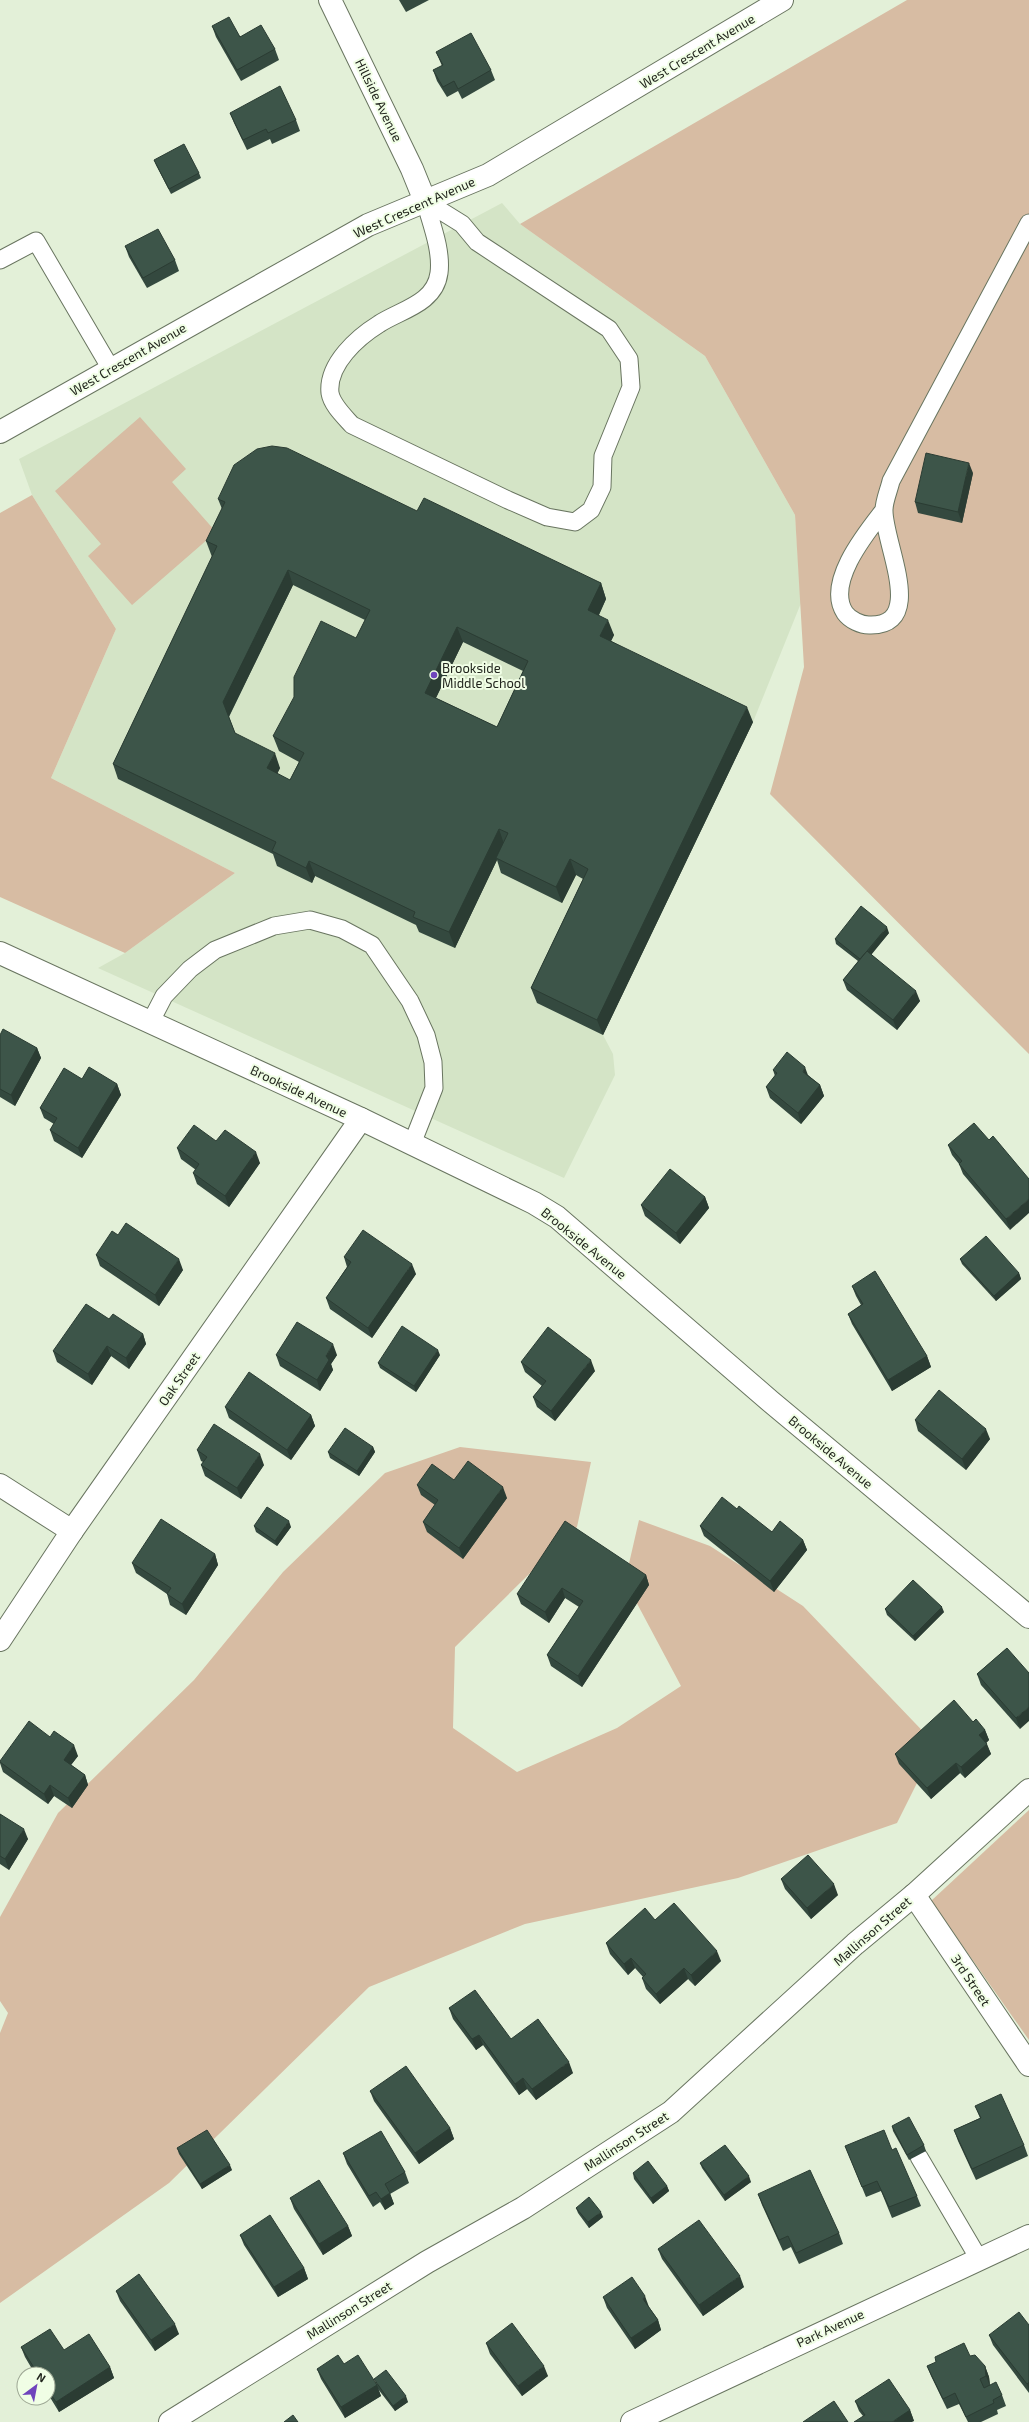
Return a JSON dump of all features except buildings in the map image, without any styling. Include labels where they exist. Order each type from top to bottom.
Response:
[{"type":"street","name":"Hillside Avenue","points":[[330,0],[412,169],[425,201]]},
{"type":"street","name":"West Crescent Avenue","points":[[0,432],[368,225],[488,175],[782,0]]},
{"type":"street","name":"Brookside Avenue","points":[[0,953],[361,1119],[534,1203],[557,1217],[770,1401],[1029,1617]]},
{"type":"street","name":"Oak Street","points":[[0,1640],[72,1531],[361,1119]]},
{"type":"street","points":[[0,1485],[72,1531]]},
{"type":"street","name":"Mallinson Street","points":[[170,2422],[420,2266],[523,2208],[671,2112],[855,1944],[914,1895],[1029,1790]]},
{"type":"street","name":"3rd Street","points":[[914,1895],[1029,2065]]},
{"type":"street","name":"Park Avenue","points":[[632,2422],[1029,2236]]},
{"type":"lane","points":[[425,201],[462,224],[483,246],[609,329],[629,359],[631,387],[603,456],[602,487],[591,510],[576,522],[547,517],[508,500],[352,425],[338,410],[330,392],[335,369],[351,344],[380,323],[413,307],[430,292],[439,274],[438,252],[425,201]]},
{"type":"lane","points":[[884,510],[861,539],[842,578],[840,596],[846,613],[861,625],[882,626],[896,615],[901,597],[884,510],[891,481],[1029,223]]},
{"type":"lane","points":[[0,260],[36,241],[111,369]]},
{"type":"lane","points":[[150,1023],[164,996],[190,969],[216,950],[274,926],[310,920],[342,929],[372,945],[410,1001],[426,1035],[433,1062],[434,1088],[412,1144]]},
{"type":"lane","points":[[919,2157],[979,2260]]},
{"type":"shaded area","points":[[907,0],[1029,0],[1029,1054],[770,794],[804,667],[795,515],[705,356],[520,224]]},
{"type":"shaded area","name":"Brookside Middle School","points":[[502,203],[520,224],[705,356],[795,515],[801,603],[753,722],[603,1035],[613,1054],[615,1075],[564,1178],[98,968],[125,953],[235,873],[51,778],[116,629],[32,495],[19,459]]},
{"type":"shaded area","points":[[140,417],[186,469],[172,482],[216,532],[132,605],[88,556],[101,544],[55,491]]},
{"type":"shaded area","points":[[32,495],[116,629],[51,778],[235,873],[125,953],[0,897],[0,513]]},
{"type":"shaded area","points":[[460,1447],[591,1462],[577,1527],[455,1647],[453,1728],[517,1772],[617,1728],[681,1686],[625,1581],[639,1520],[710,1546],[803,1606],[936,1745],[897,1823],[738,1878],[525,1924],[369,1987],[169,2183],[0,2303],[0,2033],[8,2013],[0,2001],[0,1917],[58,1813],[194,1680],[283,1572],[385,1473]]},
{"type":"shaded area","points":[[1029,1810],[1029,2040],[931,1901]]},
{"type":"place","name":"Brookside Middle School","points":[[434,675]]}]
